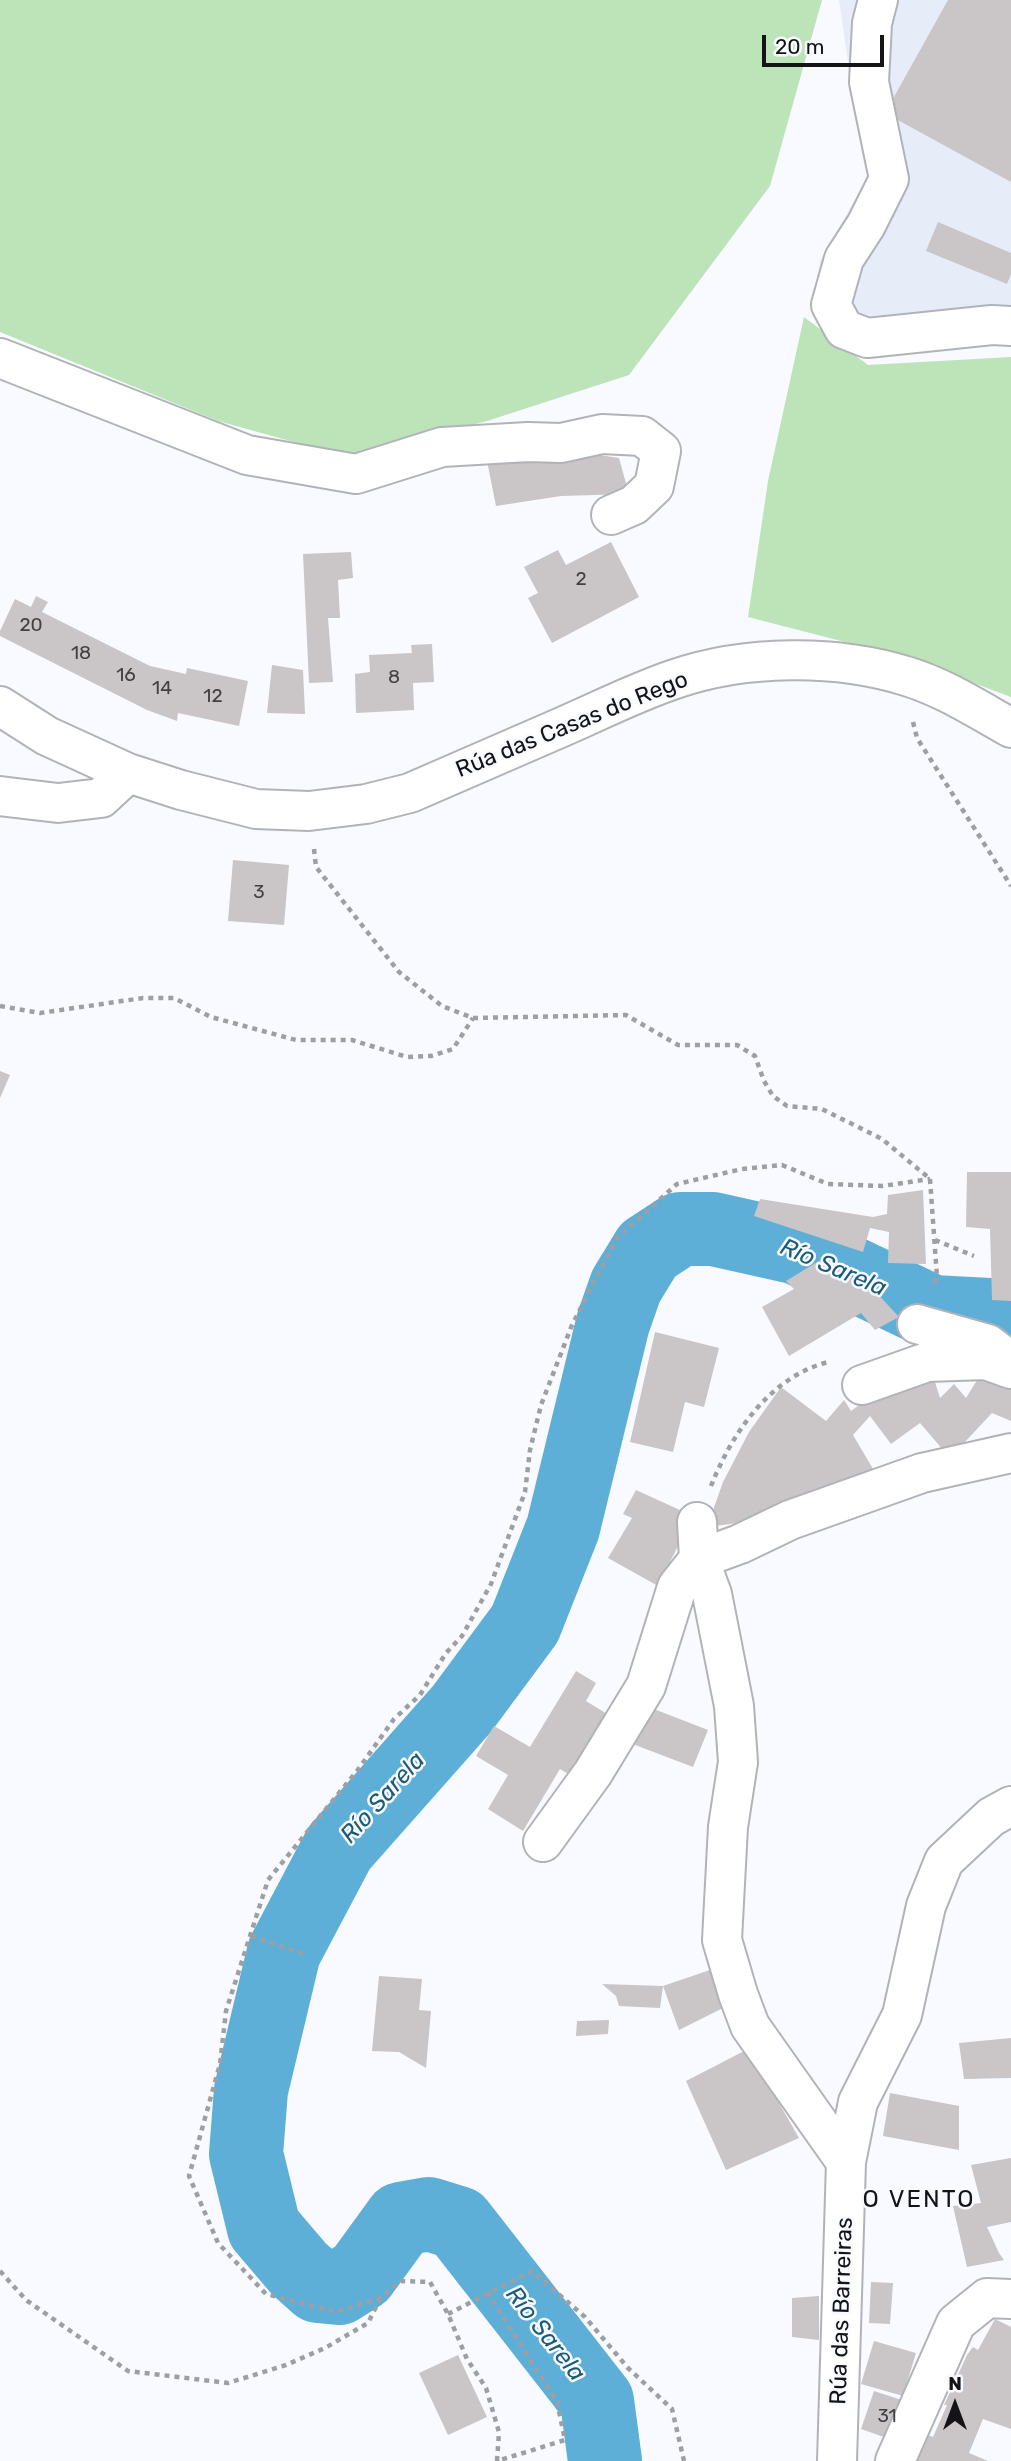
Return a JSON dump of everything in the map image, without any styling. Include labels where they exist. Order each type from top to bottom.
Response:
[{"type":"street","points":[[878,0],[872,23],[869,82],[889,179],[866,225],[844,259],[831,305],[836,318],[844,329],[867,338],[992,325],[1011,326]]},
{"type":"street","points":[[0,358],[247,455],[356,474],[442,447],[528,442],[561,443],[602,434],[642,436],[661,451],[654,486],[634,505],[611,515]]},
{"type":"street","name":"Rúa das Casas do Rego","points":[[0,706],[47,736],[128,773],[256,809],[309,811],[366,804],[410,793],[663,684],[727,667],[766,662],[823,661],[868,666],[908,676],[1011,727]]},
{"type":"street","points":[[0,796],[58,803],[101,798],[128,773]]},
{"type":"street","points":[[917,1324],[988,1344],[1011,1362]]},
{"type":"street","points":[[862,1385],[927,1362],[986,1360],[1011,1369]]},
{"type":"street","points":[[698,1541],[740,1544],[790,1520],[922,1473],[1011,1453]]},
{"type":"street","points":[[542,1842],[593,1773],[646,1686],[677,1587],[698,1541]]},
{"type":"street","points":[[698,1541],[712,1594],[734,1706],[738,1762],[728,1826],[727,1887],[722,1940],[750,2026],[846,2162]]},
{"type":"street","name":"Rúa das Barreiras","points":[[837,2461],[846,2162],[858,2102],[902,2015],[926,1906],[944,1861],[991,1817],[1011,1806]]},
{"type":"street","points":[[895,2461],[956,2323],[987,2298],[1011,2299]]},
{"type":"path","points":[[908,676],[911,715],[917,738],[1011,886]]},
{"type":"path","points":[[309,811],[316,867],[399,972],[442,1006],[473,1018],[626,1015],[678,1045],[737,1045],[755,1056],[773,1096],[787,1106],[822,1109],[883,1139],[930,1179],[937,1277]]},
{"type":"path","points":[[0,1006],[40,1013],[143,998],[174,998],[211,1017],[296,1040],[352,1040],[407,1057],[431,1056],[453,1049],[473,1018]]},
{"type":"path","points":[[487,2292],[515,2332],[557,2402],[565,2440],[497,2461],[499,2432],[486,2388],[467,2359],[448,2314],[430,2282],[401,2281],[380,2298],[335,2312],[266,2294],[218,2243],[189,2176],[220,2064],[226,2011],[268,1880],[357,1771],[394,1720],[420,1695],[446,1653],[462,1636],[491,1584],[524,1492],[530,1450],[541,1405],[572,1325],[617,1238],[677,1184],[742,1169],[782,1165],[828,1184],[883,1186],[930,1179]]},
{"type":"path","points":[[935,1240],[974,1256]]},
{"type":"path","points":[[698,1541],[720,1464],[744,1424],[766,1397],[811,1366],[838,1360],[862,1385]]},
{"type":"path","points":[[251,1936],[307,1955]]},
{"type":"path","points":[[0,2271],[26,2300],[128,2371],[228,2383],[286,2365],[326,2348],[368,2323],[380,2298]]},
{"type":"path","points":[[448,2314],[532,2271],[585,2317],[628,2368],[672,2409],[684,2461]]},
{"type":"shaded area","points":[[839,0],[1011,0],[1011,340],[861,355],[837,353],[815,309],[820,261],[868,177]]},
{"type":"green space","points":[[0,0],[822,0],[770,186],[629,375],[487,421],[348,457],[218,421],[0,332]]},
{"type":"green space","points":[[804,317],[868,365],[1011,357],[1011,697],[907,658],[748,617],[768,481]]},
{"type":"building","points":[[948,0],[1011,0],[1011,182],[885,113]]},
{"type":"building","points":[[938,222],[1011,253],[1011,274],[1007,284],[926,251]]},
{"type":"building","points":[[547,447],[619,458],[629,494],[561,496],[496,506],[486,456]]},
{"type":"building","points":[[611,542],[639,597],[552,643],[528,598],[538,593],[524,567],[558,550],[566,565]]},
{"type":"building","points":[[351,552],[353,578],[338,580],[340,618],[328,618],[333,682],[309,683],[303,554]]},
{"type":"building","points":[[36,596],[48,602],[42,612],[150,666],[186,674],[187,668],[248,681],[239,726],[178,713],[177,721],[147,710],[0,636],[15,599],[31,607]]},
{"type":"building","points":[[432,644],[434,682],[413,683],[414,710],[356,713],[355,674],[370,672],[369,655],[412,653],[411,645]]},
{"type":"building","points":[[272,665],[303,670],[305,714],[267,713]]},
{"type":"building","points":[[233,860],[289,865],[284,925],[228,921]]},
{"type":"building","points":[[0,1071],[10,1075],[0,1098]]},
{"type":"building","points":[[967,1172],[1011,1172],[1011,1301],[992,1300],[990,1229],[966,1227]]},
{"type":"building","points":[[923,1190],[926,1264],[888,1263],[889,1232],[870,1228],[863,1252],[754,1216],[760,1199],[873,1217],[887,1214],[888,1195]]},
{"type":"building","points":[[822,1259],[876,1292],[899,1317],[875,1330],[861,1313],[789,1356],[762,1307],[794,1289],[786,1281]]},
{"type":"building","points":[[655,1332],[719,1348],[704,1407],[685,1402],[673,1452],[630,1442]]},
{"type":"building","points":[[931,1369],[940,1398],[954,1384],[966,1398],[984,1369],[1011,1382],[1011,1421],[992,1413],[950,1458],[920,1423],[891,1444],[870,1416],[853,1435],[879,1479],[746,1522],[707,1527],[723,1482],[749,1432],[781,1387],[826,1421],[844,1400],[851,1411],[887,1385]]},
{"type":"building","points":[[636,1490],[693,1516],[658,1586],[608,1558],[632,1518],[623,1514]]},
{"type":"building","points":[[576,1671],[596,1683],[586,1701],[612,1717],[575,1778],[560,1769],[523,1831],[488,1809],[508,1775],[476,1756],[494,1726],[530,1747]]},
{"type":"building","points":[[646,1706],[708,1730],[693,1767],[630,1743]]},
{"type":"building","points":[[710,1970],[723,2008],[679,2030],[663,1986]]},
{"type":"building","points":[[379,1976],[422,1979],[419,2010],[431,2011],[426,2068],[399,2052],[372,2051]]},
{"type":"building","points":[[602,1984],[663,1986],[660,2008],[619,2006],[616,1996]]},
{"type":"building","points":[[609,2020],[608,2034],[576,2036],[577,2021]]},
{"type":"building","points":[[1011,2038],[1011,2078],[964,2079],[959,2043]]},
{"type":"building","points":[[748,2049],[799,2138],[726,2170],[686,2081]]},
{"type":"building","points":[[890,2093],[959,2106],[959,2150],[883,2136]]},
{"type":"building","points":[[1011,2158],[1011,2222],[987,2227],[1004,2260],[967,2267],[953,2206],[981,2203],[971,2165]]},
{"type":"building","points":[[871,2282],[893,2283],[890,2324],[869,2323]]},
{"type":"building","points":[[819,2296],[819,2340],[792,2337],[792,2298]]},
{"type":"building","points":[[995,2319],[1011,2327],[1011,2429],[983,2419],[969,2453],[988,2461],[916,2461],[928,2435],[933,2437],[967,2355],[973,2347],[978,2350]]},
{"type":"building","points":[[874,2341],[916,2353],[903,2396],[861,2384]]},
{"type":"building","points":[[458,2355],[487,2417],[448,2435],[419,2373]]},
{"type":"building","points":[[874,2391],[914,2404],[901,2443],[861,2429]]},
{"type":"waterway","name":"Río Sarela","points":[[605,2461],[597,2401],[458,2223],[429,2214],[401,2219],[361,2274],[339,2288],[318,2286],[299,2269],[264,2228],[246,2154],[251,2090],[284,1952],[339,1848],[462,1709],[525,1624],[563,1528],[613,1323],[626,1286],[648,1250],[680,1229],[713,1229],[798,1248],[932,1312],[1011,1316]]},
{"type":"district","name":"O VENTO","points":[[919,2200]]}]
